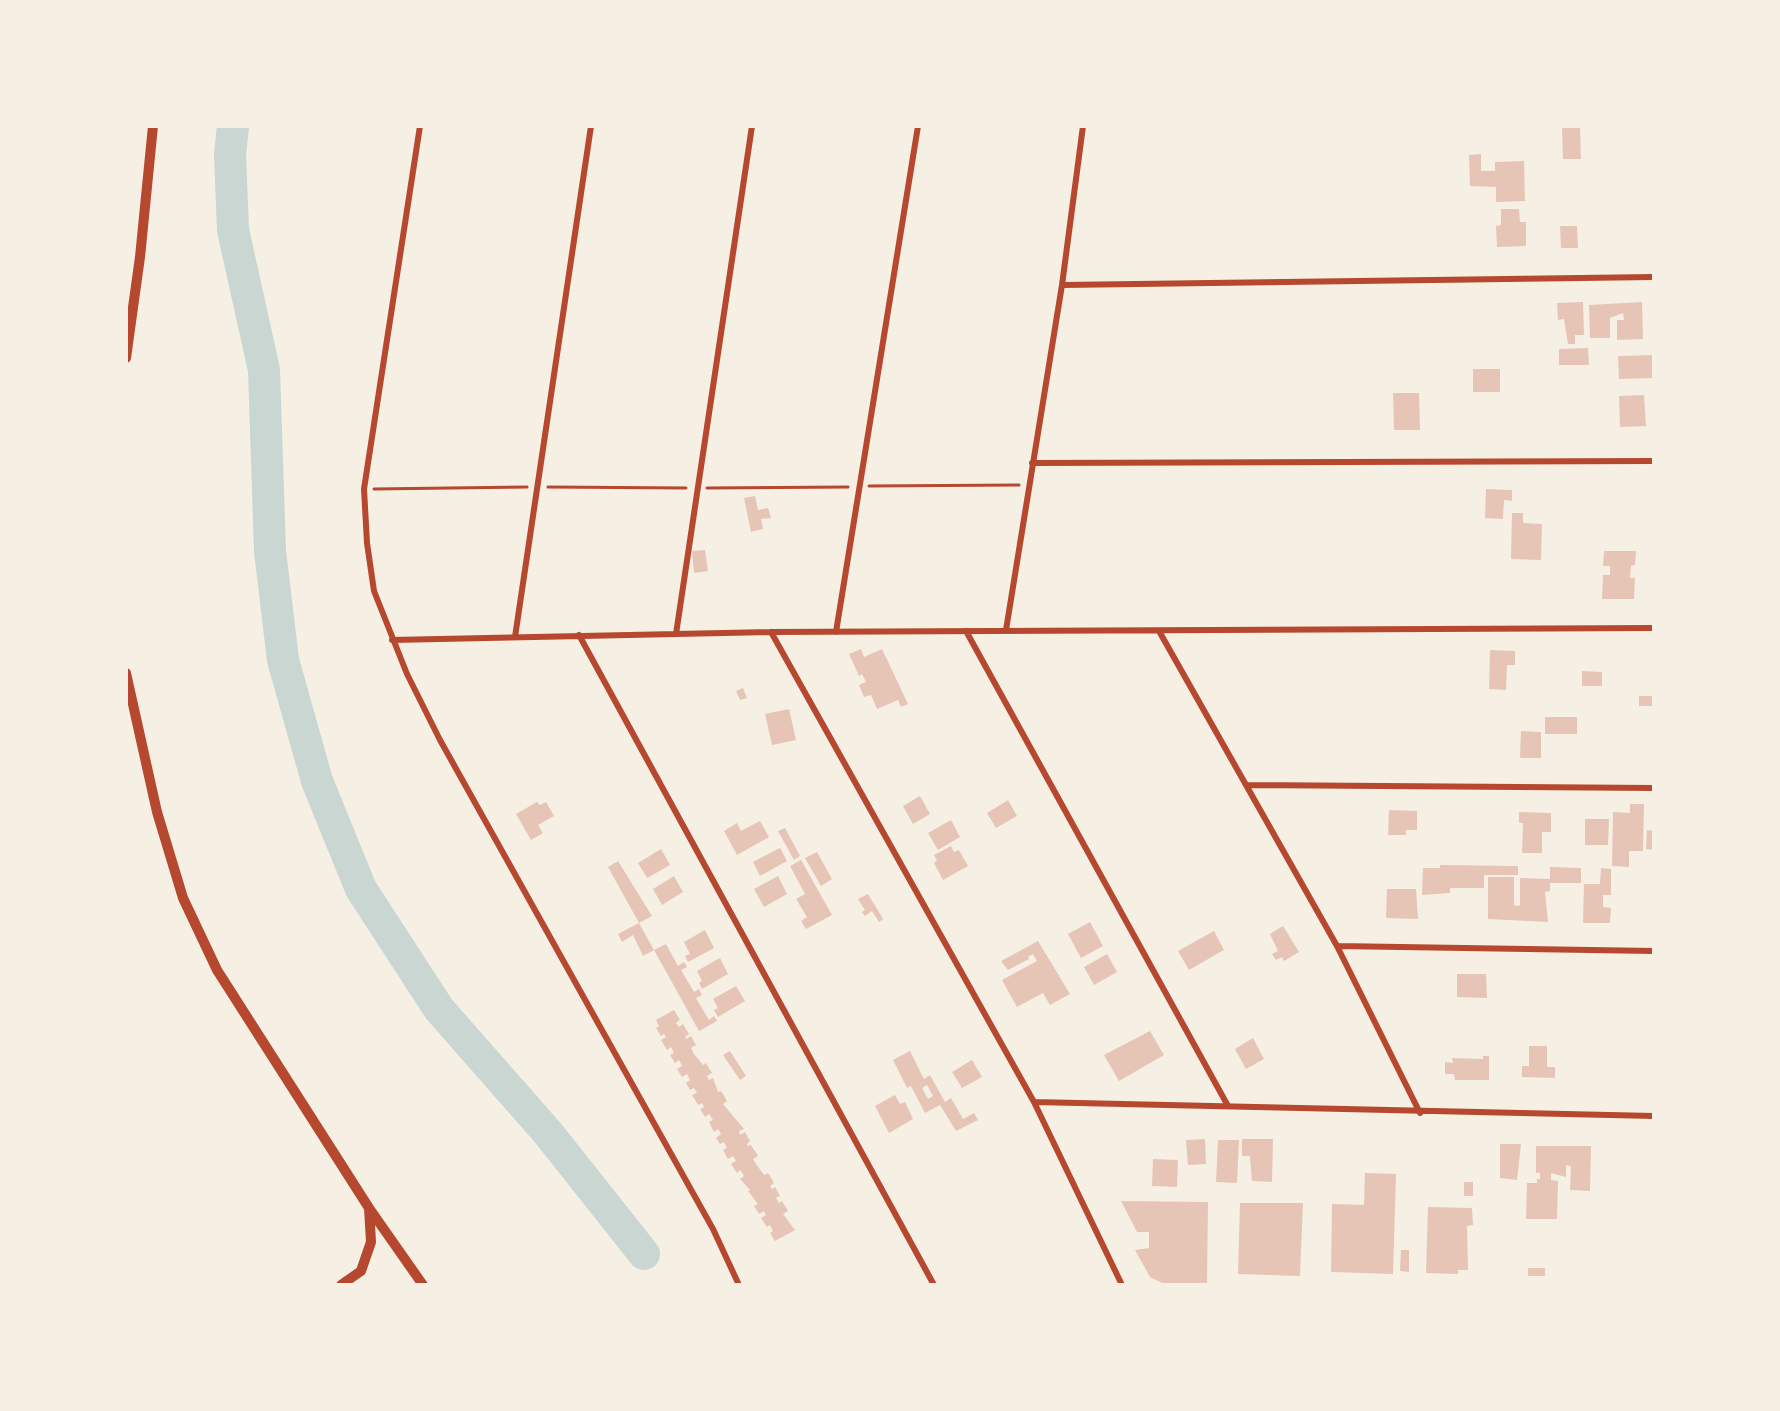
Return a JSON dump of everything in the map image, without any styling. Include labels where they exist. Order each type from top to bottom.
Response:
[{"type":"street","points":[[126,358],[140,257],[153,126]]},
{"type":"street","points":[[420,126],[364,489],[367,543],[374,591],[392,639],[440,740],[708,1218],[739,1285]]},
{"type":"street","points":[[515,637],[591,126]]},
{"type":"street","points":[[676,634],[752,126]]},
{"type":"street","points":[[836,632],[918,126]]},
{"type":"street","points":[[1006,630],[1062,285],[1083,126]]},
{"type":"street","points":[[1062,285],[1654,277]]},
{"type":"street","points":[[1032,464],[1654,461]]},
{"type":"street","points":[[392,639],[771,632],[1654,628]]},
{"type":"street","points":[[966,631],[1228,1106]]},
{"type":"street","points":[[1159,631],[1337,946],[1420,1113]]},
{"type":"street","points":[[771,632],[1034,1102],[1122,1285]]},
{"type":"street","points":[[579,635],[934,1285]]},
{"type":"street","points":[[126,673],[157,812],[183,898],[217,970],[369,1208],[423,1285]]},
{"type":"street","points":[[1247,785],[1654,788]]},
{"type":"street","points":[[1337,946],[1654,951]]},
{"type":"street","points":[[1034,1102],[1420,1113],[1654,1116]]},
{"type":"street","points":[[341,1285],[361,1271],[371,1242],[369,1208]]},
{"type":"path","points":[[364,489],[698,488]]},
{"type":"building","points":[[1562,126],[1580,126],[1581,159],[1563,159]]},
{"type":"building","points":[[1481,154],[1481,171],[1495,171],[1495,162],[1524,161],[1525,201],[1496,202],[1496,187],[1470,186],[1469,155]]},
{"type":"building","points":[[1501,209],[1519,209],[1520,222],[1526,222],[1526,246],[1497,247],[1496,226],[1501,225]]},
{"type":"building","points":[[1560,226],[1577,226],[1578,248],[1561,248]]},
{"type":"building","points":[[1583,302],[1584,335],[1575,335],[1575,344],[1568,344],[1564,319],[1558,320],[1557,303]]},
{"type":"building","points":[[1642,302],[1643,339],[1617,340],[1617,320],[1624,320],[1623,313],[1610,318],[1610,338],[1590,338],[1589,305]]},
{"type":"building","points":[[1588,348],[1589,365],[1559,365],[1559,349]]},
{"type":"building","points":[[1654,355],[1654,378],[1619,379],[1618,356]]},
{"type":"building","points":[[1473,369],[1500,369],[1500,392],[1473,392]]},
{"type":"building","points":[[1393,393],[1419,393],[1420,430],[1394,430]]},
{"type":"building","points":[[1644,395],[1646,426],[1620,427],[1619,396]]},
{"type":"building","points":[[1486,489],[1512,490],[1512,501],[1504,500],[1503,519],[1485,518]]},
{"type":"building","points":[[755,496],[758,510],[768,508],[771,518],[761,519],[763,529],[751,532],[744,498]]},
{"type":"building","points":[[1512,513],[1523,513],[1523,523],[1542,524],[1541,560],[1511,559]]},
{"type":"building","points":[[705,550],[708,571],[694,573],[692,551]]},
{"type":"building","points":[[1604,551],[1636,551],[1635,565],[1631,566],[1630,578],[1635,578],[1634,599],[1602,599],[1603,575],[1610,575],[1610,566],[1603,566]]},
{"type":"building","points":[[861,649],[864,657],[882,649],[908,704],[901,707],[898,700],[877,709],[871,695],[864,697],[859,685],[866,682],[862,674],[859,676],[849,654]]},
{"type":"building","points":[[1490,650],[1515,651],[1515,665],[1507,665],[1506,690],[1489,689]]},
{"type":"building","points":[[1582,671],[1602,672],[1602,686],[1582,686]]},
{"type":"building","points":[[743,688],[747,698],[740,700],[736,691]]},
{"type":"building","points":[[1639,696],[1654,696],[1654,706],[1639,706]]},
{"type":"building","points":[[789,709],[796,740],[772,745],[765,714]]},
{"type":"building","points":[[1545,717],[1577,717],[1577,734],[1545,734]]},
{"type":"building","points":[[1521,731],[1541,732],[1541,758],[1520,758]]},
{"type":"building","points":[[920,796],[930,814],[913,824],[903,806]]},
{"type":"building","points":[[1008,800],[1017,816],[996,828],[987,813]]},
{"type":"building","points":[[537,802],[540,805],[546,802],[554,816],[538,825],[543,833],[531,840],[516,814]]},
{"type":"building","points":[[1630,804],[1644,804],[1643,851],[1629,851],[1629,867],[1612,866],[1613,812],[1630,813]]},
{"type":"building","points":[[1389,810],[1417,811],[1417,830],[1406,830],[1406,835],[1388,835]]},
{"type":"building","points":[[1519,812],[1551,813],[1551,832],[1542,832],[1542,853],[1522,853],[1523,823],[1519,823]]},
{"type":"building","points":[[1585,819],[1609,819],[1608,845],[1585,845]]},
{"type":"building","points":[[951,820],[960,837],[938,850],[928,833]]},
{"type":"building","points":[[760,821],[769,837],[737,855],[724,831],[737,823],[741,831]]},
{"type":"building","points":[[785,828],[800,856],[794,860],[778,831]]},
{"type":"building","points":[[1647,830],[1654,831],[1654,850],[1646,849]]},
{"type":"building","points":[[951,846],[954,852],[959,850],[968,866],[943,880],[934,863],[937,861],[934,855]]},
{"type":"building","points":[[780,848],[787,861],[760,876],[753,862]]},
{"type":"building","points":[[661,849],[670,865],[647,878],[638,863]]},
{"type":"building","points":[[817,852],[832,879],[821,886],[805,858]]},
{"type":"building","points":[[801,860],[832,915],[806,929],[801,921],[807,917],[796,899],[805,894],[790,866]]},
{"type":"building","points":[[618,861],[652,916],[639,923],[608,867]]},
{"type":"building","points":[[1440,865],[1518,866],[1518,875],[1484,875],[1484,888],[1450,888],[1450,893],[1422,895],[1423,868],[1440,868]]},
{"type":"building","points":[[1550,867],[1581,868],[1581,883],[1550,883],[1550,891],[1545,892],[1548,922],[1488,919],[1488,877],[1514,877],[1514,905],[1517,906],[1520,905],[1520,878],[1550,879]]},
{"type":"building","points":[[1601,868],[1611,869],[1611,895],[1603,895],[1603,907],[1611,908],[1610,923],[1583,923],[1584,884],[1600,884]]},
{"type":"building","points":[[674,876],[683,892],[662,905],[653,889]]},
{"type":"building","points":[[778,876],[787,894],[764,907],[754,889]]},
{"type":"building","points":[[1387,889],[1416,889],[1418,919],[1386,918]]},
{"type":"building","points":[[868,894],[883,919],[879,922],[872,911],[865,916],[862,912],[865,910],[858,899]]},
{"type":"building","points":[[1090,922],[1103,946],[1081,958],[1068,934]]},
{"type":"building","points":[[639,923],[654,950],[643,956],[633,935],[622,942],[618,934]]},
{"type":"building","points":[[1283,926],[1299,952],[1284,961],[1282,957],[1276,960],[1272,954],[1278,951],[1270,934]]},
{"type":"building","points":[[705,930],[714,948],[688,962],[685,956],[690,954],[684,942]]},
{"type":"building","points":[[1214,931],[1224,950],[1189,970],[1178,951]]},
{"type":"building","points":[[1038,941],[1070,994],[1050,1005],[1043,993],[1017,1007],[1002,980],[1037,961],[1033,954],[1028,957],[1029,959],[1008,970],[1001,961]]},
{"type":"building","points":[[666,944],[678,966],[684,962],[687,967],[681,970],[694,992],[699,989],[702,995],[696,998],[709,1020],[714,1016],[717,1021],[699,1031],[654,950]]},
{"type":"building","points":[[1107,954],[1117,972],[1094,985],[1084,967]]},
{"type":"building","points":[[720,958],[728,974],[702,989],[699,983],[702,981],[697,971]]},
{"type":"building","points":[[1457,974],[1486,974],[1487,998],[1457,997]]},
{"type":"building","points":[[736,986],[745,1001],[718,1017],[714,1010],[718,1008],[713,999]]},
{"type":"building","points":[[674,1010],[680,1020],[676,1023],[679,1027],[683,1024],[689,1034],[685,1037],[686,1039],[691,1036],[696,1045],[691,1048],[694,1054],[703,1065],[706,1063],[712,1073],[707,1076],[709,1080],[713,1078],[718,1092],[721,1091],[727,1101],[723,1104],[744,1129],[739,1131],[740,1135],[745,1132],[750,1141],[748,1146],[751,1145],[758,1156],[753,1159],[754,1161],[764,1175],[768,1173],[774,1183],[770,1186],[772,1189],[775,1187],[780,1196],[776,1198],[779,1203],[782,1201],[788,1211],[783,1214],[795,1230],[775,1241],[770,1233],[773,1231],[770,1225],[767,1227],[761,1218],[766,1215],[764,1211],[759,1214],[754,1206],[758,1204],[740,1179],[744,1176],[740,1170],[737,1173],[731,1164],[736,1161],[733,1156],[728,1159],[723,1150],[727,1148],[724,1142],[720,1144],[716,1138],[721,1134],[718,1129],[714,1132],[709,1122],[713,1120],[709,1114],[705,1117],[700,1109],[704,1107],[702,1103],[698,1105],[692,1095],[697,1093],[694,1088],[690,1090],[686,1083],[690,1080],[687,1074],[682,1077],[677,1069],[682,1066],[679,1060],[675,1063],[670,1055],[674,1053],[671,1047],[667,1050],[661,1040],[666,1037],[664,1034],[661,1036],[656,1028],[659,1026],[656,1020]]},
{"type":"building","points":[[1150,1031],[1164,1055],[1119,1081],[1104,1055]]},
{"type":"building","points":[[1253,1038],[1264,1059],[1246,1069],[1235,1049]]},
{"type":"building","points":[[1529,1046],[1547,1046],[1547,1067],[1555,1067],[1555,1078],[1522,1077],[1522,1066],[1529,1066]]},
{"type":"building","points":[[730,1051],[746,1076],[740,1080],[723,1055]]},
{"type":"building","points":[[910,1051],[924,1079],[930,1075],[945,1102],[951,1098],[963,1119],[974,1113],[978,1120],[956,1131],[940,1105],[925,1113],[911,1086],[907,1088],[893,1060]],"holes":[[[927,1085],[933,1096],[928,1099],[922,1088]]]},
{"type":"building","points":[[1483,1056],[1489,1056],[1489,1080],[1455,1080],[1454,1074],[1445,1074],[1445,1062],[1453,1063],[1452,1058],[1483,1059]]},
{"type":"building","points":[[972,1060],[982,1077],[962,1088],[952,1072]]},
{"type":"building","points":[[895,1095],[900,1104],[905,1102],[913,1119],[889,1133],[875,1106]]},
{"type":"building","points":[[1205,1139],[1206,1164],[1188,1165],[1186,1140]]},
{"type":"building","points":[[1242,1139],[1273,1139],[1272,1182],[1252,1181],[1250,1156],[1242,1156]]},
{"type":"building","points":[[1218,1140],[1239,1140],[1237,1183],[1216,1182]]},
{"type":"building","points":[[1500,1144],[1521,1144],[1517,1180],[1500,1178]]},
{"type":"building","points":[[1536,1146],[1591,1146],[1590,1191],[1570,1190],[1571,1166],[1566,1165],[1566,1177],[1551,1173],[1551,1180],[1558,1181],[1557,1219],[1526,1219],[1527,1183],[1537,1183],[1537,1179],[1540,1179],[1540,1173],[1536,1173]]},
{"type":"building","points":[[1153,1159],[1178,1160],[1177,1187],[1152,1186]]},
{"type":"building","points":[[1365,1173],[1396,1174],[1393,1274],[1331,1272],[1332,1204],[1364,1205]]},
{"type":"building","points":[[1464,1182],[1473,1182],[1473,1196],[1464,1196]]},
{"type":"building","points":[[1121,1201],[1208,1202],[1207,1285],[1166,1285],[1150,1277],[1135,1250],[1149,1248],[1149,1232],[1137,1232]]},
{"type":"building","points":[[1240,1203],[1303,1203],[1300,1276],[1238,1274]]},
{"type":"building","points":[[1428,1207],[1472,1208],[1473,1225],[1467,1226],[1468,1270],[1458,1270],[1458,1274],[1426,1273]]},
{"type":"building","points":[[1401,1250],[1409,1250],[1409,1272],[1400,1271]]},
{"type":"building","points":[[1528,1268],[1545,1268],[1545,1276],[1528,1276]]},
{"type":"waterway","points":[[233,126],[230,155],[233,230],[264,370],[270,551],[283,660],[317,781],[361,889],[439,1009],[548,1133],[644,1254]]}]
